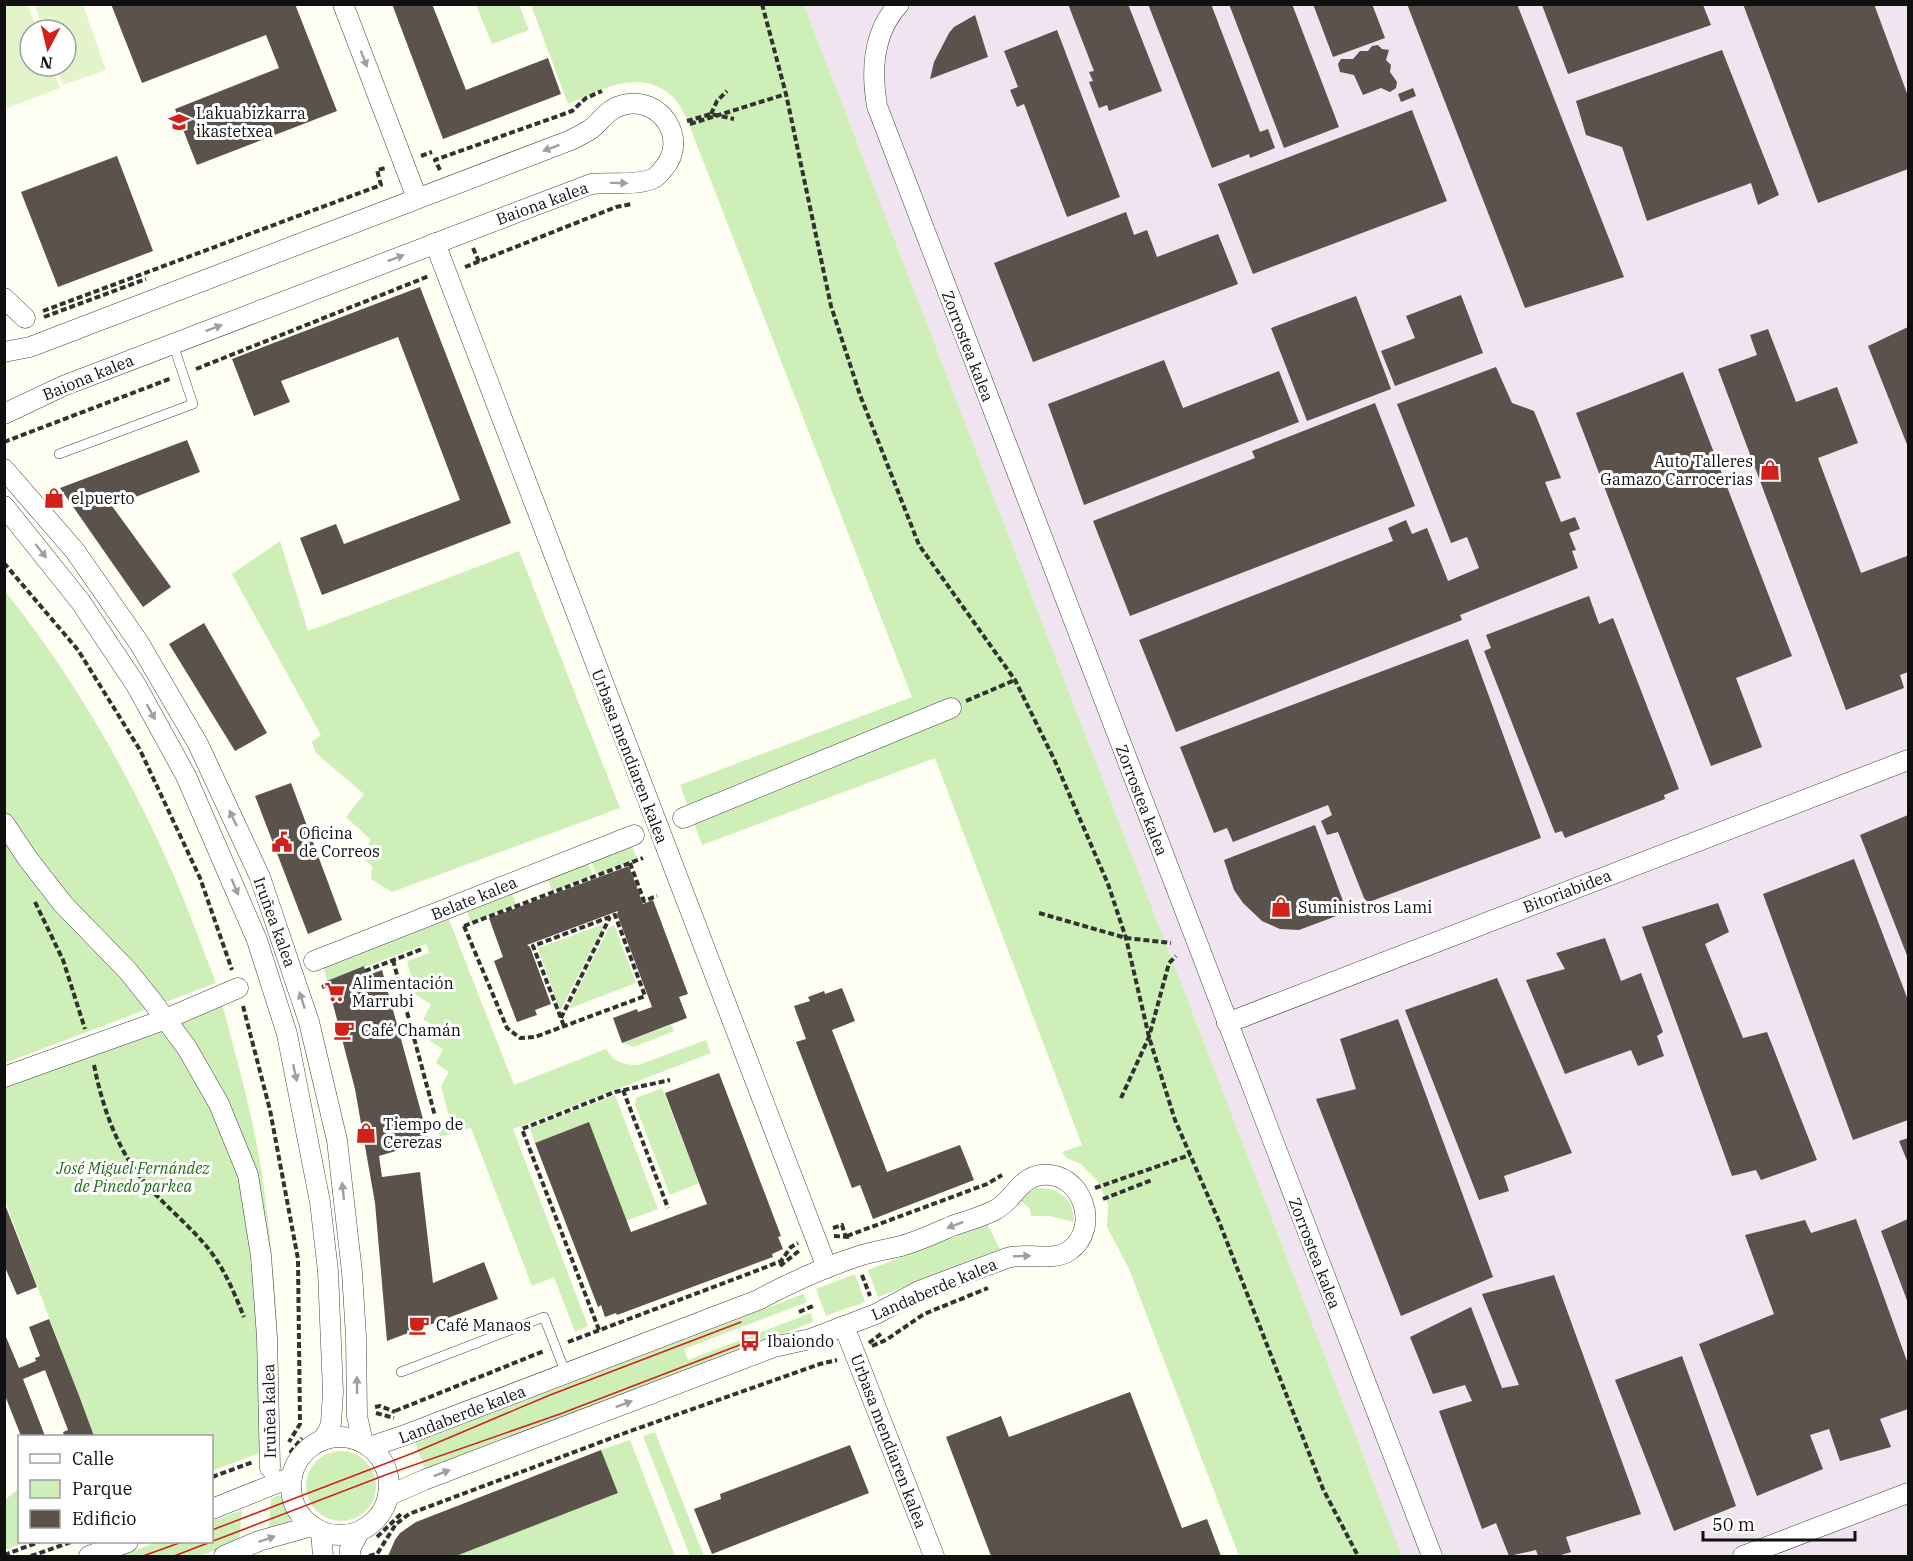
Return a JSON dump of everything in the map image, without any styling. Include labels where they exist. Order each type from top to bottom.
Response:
[{"type":"street","points":[[343,4],[417,198]]},
{"type":"street","name":"Zorrostea kalea","points":[[899,4],[892,12],[879,39],[874,63],[877,106],[1432,1557]]},
{"type":"street","name":"Baiona kalea","points":[[4,352],[30,347],[571,140],[590,130],[612,109],[624,104],[639,103],[656,109],[663,114],[672,133],[671,156],[656,177],[638,183],[591,184],[172,344],[42,395],[4,414]]},
{"type":"street","name":"Urbasa mendiaren kalea","points":[[435,243],[827,1268]]},
{"type":"street","points":[[4,298],[25,318]]},
{"type":"street","name":"Iruñea kalea","points":[[4,469],[75,551],[139,643],[198,744],[260,877],[309,1022],[337,1140],[352,1272],[357,1416],[366,1445]]},
{"type":"street","name":"Iruñea kalea","points":[[4,506],[80,601],[136,685],[186,776],[257,940],[287,1034],[320,1202],[332,1334],[331,1423],[321,1441]]},
{"type":"street","points":[[683,818],[951,708]]},
{"type":"street","name":"Bitoriabidea","points":[[1227,1023],[1908,760]]},
{"type":"street","name":"Iruñea kalea","points":[[4,823],[63,904],[128,970],[166,1019],[187,1048],[219,1104],[248,1175],[261,1256],[267,1337],[270,1468]]},
{"type":"street","name":"Belate kalea","points":[[314,962],[634,835]]},
{"type":"street","points":[[4,1077],[166,1019],[238,988]]},
{"type":"street","name":"Landaberde kalea","points":[[366,1445],[401,1430],[566,1374],[758,1300],[790,1283],[854,1257],[903,1245],[993,1211],[1009,1200],[1023,1182],[1035,1177],[1050,1175],[1068,1182],[1084,1205],[1087,1215],[1085,1226],[1081,1237],[1070,1251],[1051,1257],[1019,1254],[1007,1258],[919,1292],[876,1314],[810,1339],[774,1347],[424,1480],[388,1496]]},
{"type":"street","name":"Urbasa mendiaren kalea","points":[[844,1326],[934,1557]]},
{"type":"street","points":[[224,1557],[259,1541],[316,1529],[340,1535],[359,1532],[372,1523],[383,1511],[388,1496],[388,1474],[378,1455],[366,1445],[342,1438],[321,1441],[302,1456],[292,1477],[293,1499],[297,1509],[316,1529],[323,1557]]},
{"type":"street","points":[[213,1509],[292,1477]]},
{"type":"street","points":[[1743,1557],[1908,1493]]},
{"type":"street","points":[[350,1557],[350,1549],[359,1532]]},
{"type":"street","points":[[89,1557],[125,1543]]},
{"type":"lane","points":[[59,454],[193,404],[172,344]]},
{"type":"lane","points":[[401,1372],[544,1317],[566,1374]]},
{"type":"path","points":[[762,4],[786,94],[831,306],[860,395],[919,545],[1015,680],[1054,759],[1108,884],[1126,938],[1149,1037],[1175,1120],[1245,1285],[1323,1489],[1358,1557]]},
{"type":"path","points":[[448,186],[435,160],[572,111],[586,98],[603,91]]},
{"type":"path","points":[[713,115],[717,101],[727,91]]},
{"type":"path","points":[[681,127],[713,115],[786,94]]},
{"type":"path","points":[[682,113],[688,123]]},
{"type":"path","points":[[713,115],[734,119]]},
{"type":"path","points":[[25,318],[381,185],[377,170],[432,152]]},
{"type":"path","points":[[4,442],[184,374],[444,271],[479,262],[616,207],[641,203]]},
{"type":"path","points":[[466,232],[479,262]]},
{"type":"path","points":[[4,563],[78,650],[140,750],[200,878],[238,988],[270,1110],[298,1259],[300,1424]]},
{"type":"path","points":[[951,708],[1015,680]]},
{"type":"path","points":[[464,926],[643,858]]},
{"type":"path","points":[[630,863],[643,901],[657,896]]},
{"type":"path","points":[[33,898],[63,960],[91,1046],[98,1084],[107,1113],[124,1151],[141,1178],[210,1251],[232,1289],[246,1320]]},
{"type":"path","points":[[456,906],[507,1028],[520,1038],[535,1037],[645,996],[614,915]]},
{"type":"path","points":[[1039,913],[1126,938],[1171,943]]},
{"type":"path","points":[[564,1026],[533,946],[614,915]]},
{"type":"path","points":[[561,1018],[614,915]]},
{"type":"path","points":[[365,971],[422,949]]},
{"type":"path","points":[[1121,1098],[1149,1037],[1169,963],[1176,956]]},
{"type":"path","points":[[393,960],[435,1116]]},
{"type":"path","points":[[322,987],[328,985]]},
{"type":"path","points":[[600,1330],[522,1129],[623,1090],[670,1080]]},
{"type":"path","points":[[623,1090],[668,1208]]},
{"type":"path","points":[[1090,1190],[1190,1155]]},
{"type":"path","points":[[1103,1199],[1152,1180]]},
{"type":"path","points":[[380,1406],[395,1411],[556,1346],[781,1261],[791,1246],[842,1225],[886,1340]]},
{"type":"path","points":[[777,1268],[814,1238],[855,1237]]},
{"type":"path","points":[[799,1312],[813,1306]]},
{"type":"path","points":[[395,1411],[401,1430]]},
{"type":"path","points":[[357,1416],[376,1413],[391,1418],[401,1430]]},
{"type":"path","points":[[391,1418],[401,1430]]},
{"type":"path","points":[[270,1468],[282,1462],[311,1428],[331,1423]]},
{"type":"path","points":[[249,1495],[250,1454]]},
{"type":"path","points":[[424,1480],[435,1504]]},
{"type":"path","points":[[4,1554],[36,1543]]},
{"type":"path","points":[[31,1557],[68,1543]]},
{"type":"path","points":[[369,1557],[377,1554]]},
{"type":"shaded area","points":[[804,5],[1908,5],[1908,1556],[1402,1556]]},
{"type":"green space","points":[[5,4],[28,5],[33,18],[18,18],[18,78],[56,78],[60,88],[5,109]]},
{"type":"green space","points":[[38,4],[83,5],[106,70],[63,85],[60,78],[78,78],[78,18],[39,18],[35,6]]},
{"type":"green space","points":[[476,5],[519,5],[529,30],[492,44]]},
{"type":"green space","points":[[531,5],[804,5],[1402,1556],[1239,1556],[1129,1269],[1107,1227],[1108,1204],[1098,1182],[1081,1164],[1067,1158],[1062,1152],[1082,1145],[935,758],[702,845],[680,785],[912,697],[686,117],[673,97],[661,88],[648,83],[635,82],[608,87],[568,104]]},
{"type":"green space","points":[[280,541],[308,631],[519,551],[620,808],[392,892],[371,879],[372,866],[361,857],[371,840],[346,817],[364,794],[316,753],[312,742],[321,735],[232,574]]},
{"type":"green space","points":[[4,590],[30,623],[77,692],[139,801],[174,876],[216,983],[5,1063]]},
{"type":"green space","points":[[632,846],[637,859],[596,874],[591,861]]},
{"type":"green space","points":[[588,863],[593,876],[552,891],[547,878]]},
{"type":"green space","points":[[512,892],[516,905],[471,922],[466,910]]},
{"type":"green space","points":[[448,917],[514,1085],[606,1049],[616,1060],[633,1065],[706,1040],[711,1053],[513,1129],[588,1326],[575,1332],[554,1277],[532,1286],[471,1128],[440,1137],[437,1125],[450,1120],[441,1086],[449,1072],[436,1063],[443,1049],[430,1041],[437,1027],[423,1020],[431,1004],[416,995],[407,961],[429,953],[426,944],[327,981],[323,966]]},
{"type":"green space","points":[[604,925],[560,1011],[538,948]]},
{"type":"green space","points":[[614,925],[636,983],[568,1009],[609,927]]},
{"type":"green space","name":"José Miguel Fernández de Pinedo parkea","points":[[222,1003],[253,1126],[266,1203],[278,1341],[278,1446],[213,1471],[213,1435],[94,1435],[5,1201],[5,1086]]},
{"type":"green space","points":[[671,1025],[674,1031],[634,1047],[622,1043]]},
{"type":"green space","points":[[662,1088],[699,1183],[670,1195],[635,1105],[636,1098]]},
{"type":"green space","points":[[615,1095],[658,1209],[626,1221],[589,1122],[535,1143],[530,1128]]},
{"type":"green space","points":[[1036,1188],[1052,1190],[1064,1196],[1071,1207],[1074,1222],[1050,1216],[1031,1216],[1030,1209],[1020,1200]]},
{"type":"green space","points":[[987,1224],[1000,1249],[878,1297],[868,1270]]},
{"type":"green space","points":[[855,1274],[865,1302],[826,1316],[816,1289]]},
{"type":"green space","points":[[803,1294],[807,1302],[684,1349],[688,1360],[811,1313],[813,1322],[425,1470],[415,1442]]},
{"type":"green space","points":[[655,1432],[704,1556],[690,1556],[643,1436]]},
{"type":"green space","points":[[630,1440],[675,1556],[456,1556],[618,1493],[601,1450]]},
{"type":"green space","points":[[341,1451],[360,1457],[370,1467],[376,1486],[370,1505],[360,1515],[341,1521],[322,1515],[312,1505],[306,1486],[312,1467],[322,1457]]},
{"type":"green space","points":[[18,1489],[18,1543],[23,1543],[5,1550],[5,1500]]},
{"type":"green space","points":[[280,1495],[290,1517],[289,1523],[268,1532],[271,1498]]},
{"type":"green space","points":[[242,1510],[239,1542],[199,1556],[118,1556],[155,1543],[213,1543],[213,1521]]},
{"type":"building","points":[[111,4],[295,4],[337,111],[197,165],[175,109],[279,68],[266,35],[142,83]]},
{"type":"building","points":[[392,4],[432,4],[466,90],[548,58],[561,94],[443,139]]},
{"type":"building","points":[[1068,4],[1128,4],[1162,91],[1109,111],[1107,105],[1099,108],[1089,82],[1093,81],[1089,72],[1094,71]]},
{"type":"building","points":[[1148,4],[1211,4],[1260,132],[1268,129],[1275,148],[1250,158],[1249,154],[1212,168]]},
{"type":"building","points":[[1229,4],[1292,4],[1339,127],[1284,148]]},
{"type":"building","points":[[1313,4],[1372,4],[1385,38],[1333,57]]},
{"type":"building","points":[[1407,4],[1517,4],[1624,277],[1525,308]]},
{"type":"building","points":[[1743,4],[1874,4],[1908,96],[1908,169],[1818,203]]},
{"type":"building","points":[[1542,5],[1703,5],[1711,25],[1568,74]]},
{"type":"building","points":[[975,15],[988,57],[930,79],[934,62],[949,33],[954,27]]},
{"type":"building","points":[[1057,30],[1120,197],[1067,217],[1024,104],[1017,107],[1010,90],[1018,87],[1004,51]]},
{"type":"building","points":[[1378,45],[1382,49],[1389,50],[1386,60],[1391,65],[1390,72],[1397,82],[1396,88],[1390,92],[1381,88],[1363,95],[1354,75],[1340,72],[1338,64],[1341,59],[1353,59],[1360,51],[1368,51],[1372,46]]},
{"type":"building","points":[[1722,50],[1779,195],[1758,205],[1751,183],[1647,221],[1622,147],[1586,135],[1576,101]]},
{"type":"building","points":[[1413,88],[1416,96],[1401,102],[1398,94]]},
{"type":"building","points":[[1412,110],[1447,201],[1253,274],[1218,184]]},
{"type":"building","points":[[117,156],[153,251],[58,287],[21,192]]},
{"type":"building","points":[[1126,212],[1134,235],[1147,230],[1157,257],[1218,234],[1238,284],[1033,362],[994,263]]},
{"type":"building","points":[[420,287],[511,523],[322,595],[300,538],[336,524],[344,544],[460,500],[398,337],[281,381],[290,402],[254,416],[232,359]]},
{"type":"building","points":[[1461,295],[1483,353],[1395,386],[1381,351],[1415,338],[1406,316]]},
{"type":"building","points":[[1356,296],[1391,389],[1307,421],[1271,328]]},
{"type":"building","points":[[1908,327],[1908,447],[1868,346]]},
{"type":"building","points":[[1768,329],[1796,402],[1837,387],[1858,443],[1818,458],[1861,573],[1907,556],[1908,560],[1908,672],[1900,675],[1904,688],[1846,710],[1718,369],[1757,355],[1750,335]]},
{"type":"building","points":[[1164,360],[1183,408],[1279,371],[1299,422],[1084,505],[1048,404]]},
{"type":"building","points":[[1496,367],[1512,403],[1534,411],[1561,478],[1545,482],[1561,522],[1575,517],[1580,529],[1569,533],[1576,550],[1572,551],[1578,568],[1460,615],[1462,620],[1176,732],[1139,640],[1393,541],[1388,528],[1406,520],[1412,534],[1427,528],[1448,581],[1479,568],[1467,537],[1451,543],[1397,404]]},
{"type":"building","points":[[1683,372],[1792,656],[1736,678],[1762,747],[1711,766],[1576,413]]},
{"type":"building","points":[[1375,403],[1415,506],[1130,616],[1093,521],[1255,458],[1252,451]]},
{"type":"building","points":[[187,440],[200,472],[112,506],[171,587],[143,607],[60,488]]},
{"type":"building","points":[[1589,596],[1599,624],[1613,618],[1679,789],[1664,795],[1665,799],[1565,838],[1562,831],[1555,833],[1484,651],[1491,648],[1486,635]]},
{"type":"building","points":[[204,623],[267,733],[235,751],[169,644]]},
{"type":"building","points":[[1468,639],[1541,838],[1366,903],[1338,832],[1327,835],[1321,821],[1332,815],[1328,805],[1233,842],[1227,828],[1214,833],[1180,747]]},
{"type":"building","points":[[291,783],[342,920],[308,934],[255,796]]},
{"type":"building","points":[[1908,815],[1908,958],[1860,835]]},
{"type":"building","points":[[1315,825],[1347,912],[1299,930],[1280,929],[1262,921],[1243,903],[1234,890],[1224,860]]},
{"type":"building","points":[[1854,859],[1908,1000],[1908,1120],[1853,1140],[1763,894]]},
{"type":"building","points":[[629,866],[643,904],[653,900],[688,994],[679,997],[687,1018],[622,1043],[613,1018],[637,1009],[638,1012],[652,1007],[617,914],[618,911],[527,945],[530,947],[551,1004],[535,1010],[537,1015],[517,1022],[494,961],[503,957],[489,918]]},
{"type":"building","points":[[1718,903],[1729,932],[1705,944],[1743,1038],[1767,1032],[1817,1160],[1761,1180],[1756,1170],[1732,1176],[1642,927]]},
{"type":"building","points":[[1605,938],[1621,981],[1641,973],[1663,1032],[1657,1036],[1664,1056],[1638,1066],[1631,1050],[1565,1074],[1526,980],[1565,969],[1556,953]]},
{"type":"building","points":[[364,966],[366,976],[382,970],[429,1141],[379,1156],[382,1177],[420,1172],[433,1283],[484,1262],[498,1299],[387,1341],[375,1203],[355,1089],[327,981]]},
{"type":"building","points":[[1497,978],[1572,1153],[1504,1176],[1509,1191],[1479,1200],[1405,1010]]},
{"type":"building","points":[[842,988],[855,1021],[832,1030],[887,1172],[960,1145],[974,1180],[873,1219],[860,1185],[852,1188],[796,1042],[806,1039],[794,1006],[810,1001],[808,997],[824,991],[825,994]]},
{"type":"building","points":[[1398,1019],[1493,1277],[1401,1316],[1316,1099],[1356,1089],[1340,1039]]},
{"type":"building","points":[[719,1073],[781,1236],[778,1237],[783,1249],[772,1254],[773,1257],[617,1315],[616,1313],[605,1317],[601,1305],[598,1307],[535,1143],[589,1122],[631,1232],[707,1204],[665,1093]]},
{"type":"building","points":[[1908,1138],[1908,1163],[1899,1141]]},
{"type":"building","points":[[4,1202],[37,1287],[17,1295],[4,1265]]},
{"type":"building","points":[[1856,1219],[1908,1364],[1908,1409],[1880,1419],[1891,1447],[1840,1461],[1829,1429],[1810,1435],[1823,1469],[1757,1496],[1699,1344],[1774,1314],[1745,1235],[1805,1220],[1811,1233]]},
{"type":"building","points":[[1908,1219],[1908,1303],[1881,1231]]},
{"type":"building","points":[[1554,1275],[1641,1514],[1566,1537],[1571,1552],[1558,1556],[1538,1556],[1536,1550],[1509,1556],[1496,1523],[1482,1529],[1439,1411],[1472,1401],[1465,1385],[1433,1394],[1410,1337],[1471,1307],[1502,1388],[1519,1385],[1482,1294]]},
{"type":"building","points":[[49,1319],[94,1435],[64,1435],[63,1432],[68,1430],[45,1370],[23,1379],[45,1435],[21,1435],[4,1393],[4,1332],[19,1368],[36,1361],[35,1358],[40,1356],[29,1327]]},
{"type":"building","points":[[1682,1356],[1736,1506],[1674,1531],[1615,1380]]},
{"type":"building","points":[[1130,1392],[1182,1528],[1207,1519],[1221,1556],[991,1556],[946,1437],[1001,1416],[1009,1437]]},
{"type":"building","points":[[850,1445],[869,1493],[712,1554],[694,1509],[721,1499],[720,1494]]},
{"type":"building","points":[[601,1450],[618,1493],[456,1556],[388,1556],[400,1533],[416,1522]]},
{"type":"tram line","points":[[213,1530],[413,1453],[550,1395],[741,1322]]},
{"type":"tram line","points":[[213,1541],[388,1474],[560,1414],[750,1341]]},
{"type":"tram line","points":[[143,1556],[179,1543]]},
{"type":"tram line","points":[[174,1556],[208,1543]]},
{"type":"place","name":"Lakuabizkarra ikastetxea","points":[[179,122]]},
{"type":"place","name":"Auto Talleres Gamazo Carrocerias","points":[[1770,470]]},
{"type":"place","name":"elpuerto","points":[[54,498]]},
{"type":"place","name":"Oficina de Correos","points":[[282,842]]},
{"type":"place","name":"Suministros Lami","points":[[1281,907]]},
{"type":"place","name":"Alimentación Marrubi","points":[[335,992]]},
{"type":"place","name":"Café Chamán","points":[[344,1030]]},
{"type":"place","name":"Tiempo de Cerezas","points":[[366,1133]]},
{"type":"place","name":"Café Manaos","points":[[419,1325]]},
{"type":"place","name":"Ibaiondo","points":[[750,1341]]}]
